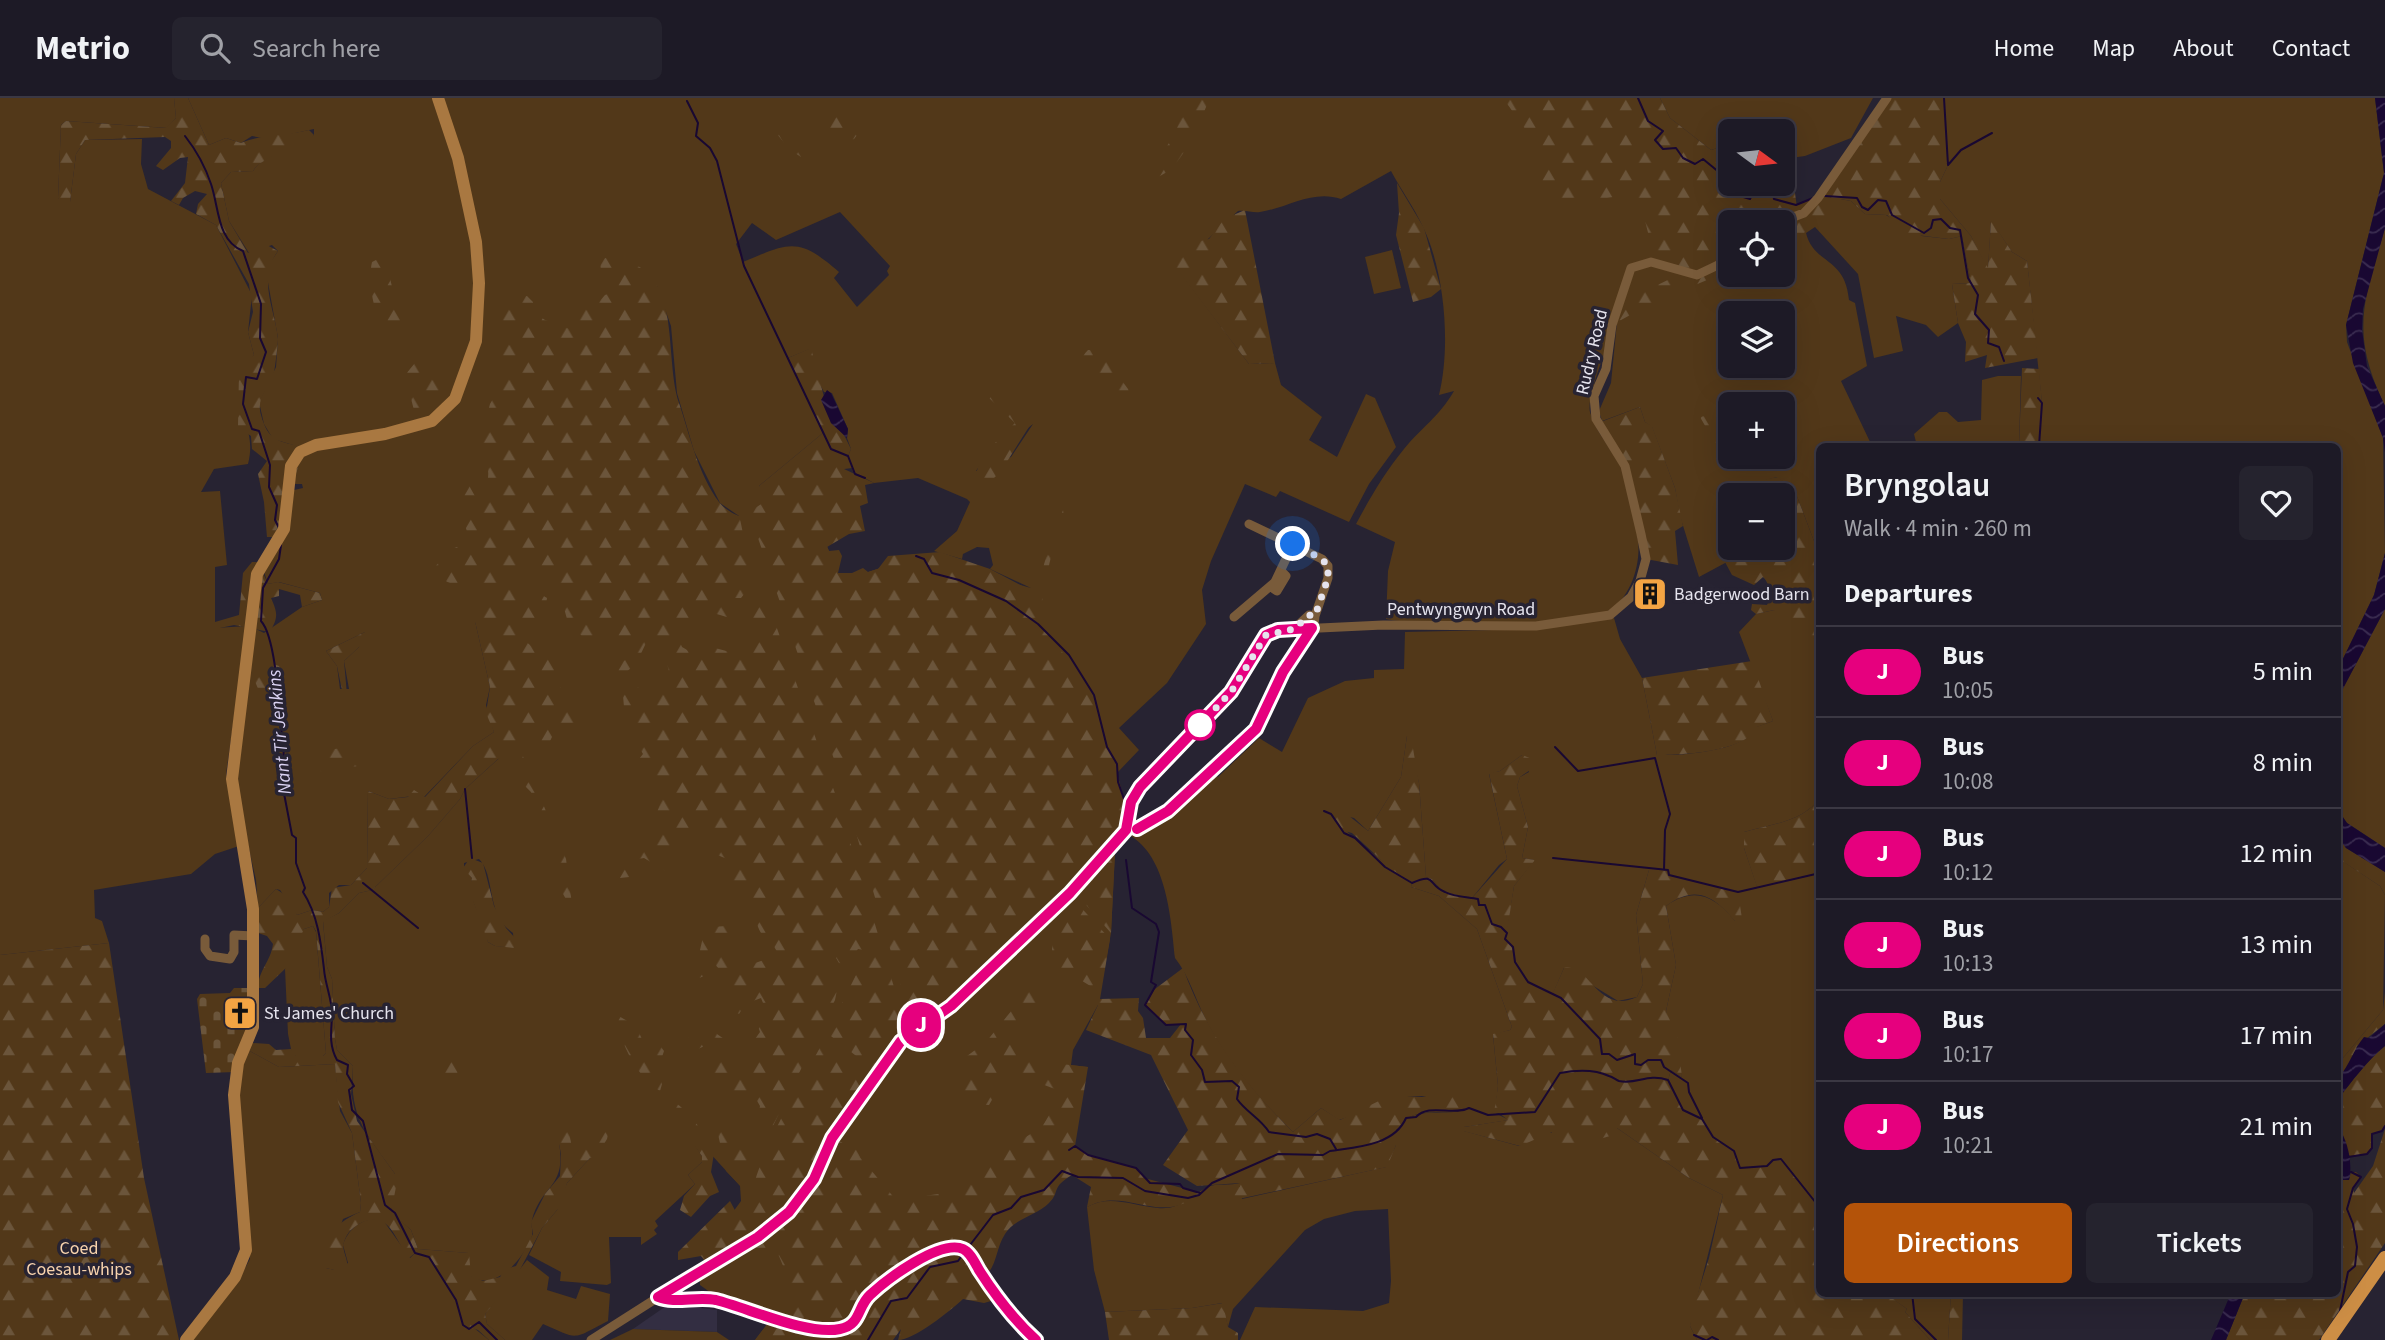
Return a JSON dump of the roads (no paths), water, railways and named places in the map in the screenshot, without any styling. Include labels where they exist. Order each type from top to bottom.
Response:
[{"type":"main road","points":[[2330,1338],[2385,1258]]},
{"type":"street","points":[[186,1340],[234,1277],[246,1250],[234,1095],[238,1063],[253,1027],[253,936],[251,881],[233,791],[232,765],[259,567],[285,529],[295,457],[307,447],[418,426],[442,414],[462,386],[476,341],[479,283],[476,242],[458,158],[438,98]]},
{"type":"street","points":[[1795,216],[1804,213],[1818,198],[1867,132],[1887,98]]},
{"type":"street","name":"Rudry Road","points":[[1610,615],[1631,597],[1640,581],[1646,559],[1625,466],[1596,419],[1594,396],[1606,369],[1612,325],[1631,268],[1651,262],[1697,275],[1718,262]]},
{"type":"street","points":[[1126,830],[1146,825],[1168,811],[1256,729],[1283,672],[1312,628],[1328,578],[1328,566],[1322,559],[1249,524]]},
{"type":"street","points":[[1234,617],[1271,587],[1293,544]]},
{"type":"street","points":[[591,1340],[758,1237],[789,1212],[814,1179],[832,1138],[901,1041],[951,1006],[1070,893],[1126,830],[1131,802],[1140,787],[1231,692],[1261,640],[1271,632],[1294,629],[1309,615],[1315,616]]},
{"type":"street","name":"Pentwyngwyn Road","points":[[1294,629],[1383,625],[1509,627],[1610,615]]},
{"type":"street","points":[[205,939],[205,949],[210,956],[230,959],[234,953],[234,935],[253,936]]},
{"type":"street","points":[[658,1297],[668,1300],[716,1300],[816,1328],[841,1329],[855,1322],[868,1296],[922,1257],[943,1248],[966,1251],[998,1299],[1035,1340]]},
{"type":"water","points":[[2375,98],[2385,98],[2385,228],[2363,309],[2362,330],[2367,366],[2385,406],[2385,453],[2383,438],[2353,363],[2346,325],[2384,173]]},
{"type":"water","points":[[827,390],[848,429],[847,438],[831,423],[821,400]]},
{"type":"water","points":[[2385,553],[2385,609],[2341,692],[2341,663],[2374,595]]},
{"type":"water","points":[[2341,814],[2347,823],[2385,848],[2385,872],[2346,848],[2341,841]]},
{"type":"water","points":[[2385,1024],[2385,1046],[2341,1095],[2341,1074],[2364,1037],[2369,1038]]},
{"type":"water","points":[[2341,1131],[2350,1160],[2349,1180],[2342,1180]]},
{"type":"water","points":[[2229,1297],[2243,1297],[2226,1340],[2211,1340]]},
{"type":"waterway","points":[[1638,98],[1648,121],[1663,131],[1655,140],[1663,149],[1676,148],[1683,158],[1695,164],[1703,159],[1718,171]]},
{"type":"waterway","points":[[1944,98],[1948,165],[1961,150],[1992,133]]},
{"type":"waterway","points":[[687,101],[698,123],[696,136],[710,148],[717,161],[744,266],[831,449],[848,456],[855,474],[865,478]]},
{"type":"waterway","name":"Nant Tir Jenkins","points":[[185,136],[209,177],[220,222],[228,240],[243,251],[261,304],[260,338],[266,352],[257,379],[246,377],[243,404],[252,429],[259,431],[270,465],[269,487],[277,505],[275,520],[278,526]]},
{"type":"waterway","points":[[1740,196],[1750,199],[1751,196]]},
{"type":"waterway","points":[[1773,196],[1774,199],[1796,205],[1813,198]]},
{"type":"waterway","points":[[1825,196],[1857,198],[1862,207],[1868,210],[1878,200],[1886,201],[1892,215],[1924,233],[1931,228],[1933,220],[1941,219],[1950,228],[1960,230],[1968,278],[1978,295],[1975,314],[1989,330],[1988,343],[1999,347],[2004,361]]},
{"type":"waterway","points":[[2038,398],[2042,403],[2039,443]]},
{"type":"waterway","name":"Nant Tir Jenkins","points":[[281,545],[279,559],[263,588],[261,621],[266,628],[275,666],[284,746],[282,783],[292,835],[296,838],[296,863],[305,888],[303,892],[312,910],[320,939],[331,1005],[333,1049],[337,1060],[348,1065],[347,1074],[354,1086],[349,1090],[352,1110],[363,1121],[385,1205],[395,1213],[415,1253],[429,1257],[456,1300],[463,1325],[469,1329],[479,1322],[497,1340]]},
{"type":"waterway","points":[[916,556],[924,559],[932,573],[959,580],[1006,601],[1038,624],[1069,655],[1094,695],[1107,747],[1117,764],[1118,782],[1124,799]]},
{"type":"waterway","points":[[1555,747],[1578,771],[1655,758],[1670,814],[1665,830],[1664,870]]},
{"type":"waterway","points":[[465,789],[472,858]]},
{"type":"waterway","points":[[1324,811],[1331,814],[1344,833],[1355,838],[1385,867],[1412,883],[1429,879],[1449,894],[1478,899],[1479,905],[1485,905],[1492,924],[1507,933],[1505,939],[1513,947],[1515,962],[1528,982],[1561,998],[1600,1039],[1602,1054],[1609,1054],[1617,1060],[1635,1054],[1635,1064],[1641,1065],[1648,1060],[1661,1060],[1664,1067],[1688,1083],[1689,1092],[1702,1118]]},
{"type":"waterway","points":[[1553,858],[1668,870],[1669,875],[1738,892],[1816,874]]},
{"type":"waterway","points":[[1126,860],[1132,908],[1156,924],[1159,932],[1151,982],[1156,985],[1145,1005],[1166,1025],[1186,1024],[1185,1030],[1193,1040],[1191,1055],[1202,1070],[1205,1082],[1232,1081],[1239,1087],[1237,1099],[1269,1132],[1306,1137],[1317,1134],[1330,1139],[1336,1149]]},
{"type":"waterway","points":[[363,883],[418,928]]},
{"type":"waterway","name":"Nant Tir Jenkins","points":[[967,1249],[993,1215],[1011,1208],[1021,1197],[1044,1190],[1062,1171],[1078,1177],[1123,1178],[1145,1191],[1188,1198],[1199,1195],[1212,1183],[1278,1154],[1323,1155],[1330,1151],[1373,1144],[1393,1134],[1406,1118],[1428,1111],[1469,1108],[1488,1115],[1535,1112],[1560,1073],[1579,1071],[1597,1072],[1625,1082],[1654,1078],[1668,1080],[1683,1110],[1702,1119],[1713,1137],[1734,1151],[1740,1168],[1767,1166],[1773,1160],[1781,1159],[1816,1203]]},
{"type":"waterway","points":[[2348,1157],[2367,1154],[2372,1148],[2372,1134],[2382,1131],[2385,1126]]},
{"type":"waterway","points":[[1069,1150],[1075,1146],[1088,1155],[1136,1168],[1150,1183],[1180,1184],[1183,1188],[1200,1193]]},
{"type":"waterway","points":[[2340,1311],[2348,1272],[2355,1266],[2357,1247],[2347,1209],[2353,1188],[2361,1177],[2351,1172]]},
{"type":"waterway","name":"Nant Tir Jenkins","points":[[868,1340],[891,1301],[907,1298],[930,1267],[958,1261],[963,1254]]},
{"type":"waterway","name":"Nant Tir Jenkins","points":[[1912,1297],[1915,1319],[1936,1340]]},
{"type":"waterway","points":[[1694,1335],[1705,1340]]},
{"type":"waterway","points":[[1707,1340],[1712,1337],[1718,1340]]},
{"type":"place","name":"Badgerwood Barn","points":[[1650,594]]},
{"type":"place","name":"St James' Church","points":[[240,1013]]},
{"type":"park label","name":"Coed Coesau-whips","points":[[79,1258]]}]
